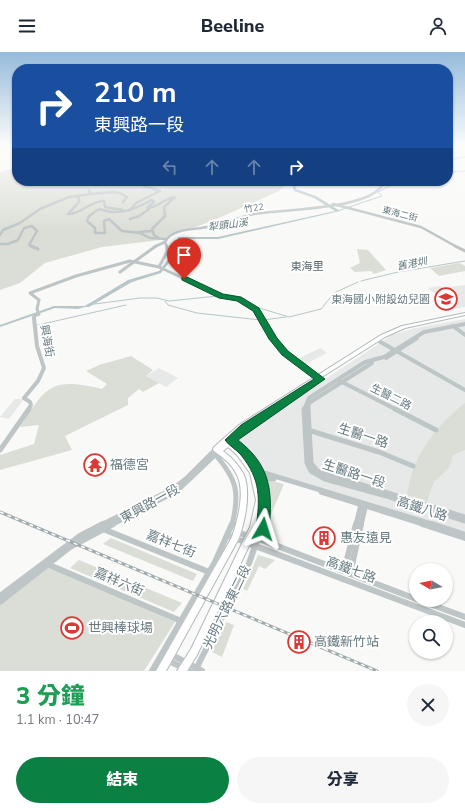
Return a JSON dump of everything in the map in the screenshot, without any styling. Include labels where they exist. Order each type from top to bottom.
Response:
[{"type":"main road","name":"東興路一段","points":[[216,452],[241,426],[379,341],[405,329],[465,316]]},
{"type":"main road","name":"光明六路東二段","points":[[186,668],[249,539],[259,500],[257,486],[252,472],[239,453],[227,440]]},
{"type":"main road","name":"光明六路東二段","points":[[161,671],[166,656],[233,534],[244,500],[240,475],[229,459],[216,452]]},
{"type":"street","points":[[129,210],[140,200],[160,191],[143,186]]},
{"type":"street","name":"竹22","points":[[120,272],[154,247],[180,232],[240,217],[304,210],[332,204],[375,194],[384,186]]},
{"type":"street","points":[[89,190],[90,194]]},
{"type":"street","points":[[0,236],[3,230],[20,223],[35,211],[75,196],[120,193],[127,197],[123,202]]},
{"type":"street","points":[[75,196],[79,197],[79,202],[68,214],[74,215],[84,207],[102,201],[104,201],[105,207],[129,210]]},
{"type":"street","points":[[130,219],[154,208],[170,197],[175,197],[164,207],[166,214],[152,231],[122,231],[110,220],[106,219],[104,221],[106,233],[98,234],[95,233],[94,228],[87,221],[89,216],[99,208],[114,213],[129,210],[147,201],[153,201],[147,207],[149,209]]},
{"type":"street","name":"東海二街","points":[[332,204],[421,227],[444,241],[465,251]]},
{"type":"street","points":[[0,244],[8,244],[18,240],[24,228],[32,226],[36,231],[29,245],[38,249]]},
{"type":"street","points":[[152,231],[159,238],[166,241],[168,247],[168,251],[159,263],[159,266]]},
{"type":"street","points":[[136,232],[150,238],[159,238]]},
{"type":"street","points":[[135,261],[159,266],[218,295],[239,299],[256,310],[273,339],[285,353],[319,378]]},
{"type":"street","name":"興海街","points":[[0,450],[28,411],[31,405],[30,402],[24,398],[36,385],[44,368],[36,336],[34,316],[38,312],[39,300],[32,292],[60,281],[110,265],[135,261]]},
{"type":"street","name":"生醫路一段","points":[[465,325],[426,333],[384,357],[365,362],[305,402],[304,408],[307,430],[307,463],[311,471],[325,479],[465,517]]},
{"type":"street","points":[[454,327],[465,335]]},
{"type":"street","points":[[379,341],[465,390]]},
{"type":"street","name":"生醫二路","points":[[339,380],[436,430]]},
{"type":"street","name":"生醫一路","points":[[307,430],[379,452],[413,466]]},
{"type":"street","name":"光明六路東二段","points":[[198,670],[263,529],[266,502],[262,480],[258,471],[244,450],[227,440]]},
{"type":"street","name":"東興路一段","points":[[0,602],[70,547],[177,491],[216,452]]},
{"type":"street","name":"東興路一段","points":[[0,596],[80,536],[173,489],[216,452]]},
{"type":"street","name":"高鐵八路","points":[[258,471],[465,536]]},
{"type":"street","name":"高鐵八路","points":[[262,480],[264,478],[277,479],[364,504]]},
{"type":"street","name":"生醫路一段","points":[[370,490],[465,521]]},
{"type":"street","points":[[347,573],[364,504]]},
{"type":"street","name":"嘉祥七街","points":[[103,529],[209,572]]},
{"type":"street","name":"光明六路東二段","points":[[152,671],[166,656],[181,621],[233,534]]},
{"type":"street","name":"高鐵七路","points":[[233,534],[249,539],[259,539],[409,596]]},
{"type":"street","name":"高鐵七路","points":[[249,539],[256,546],[465,625]]},
{"type":"street","name":"嘉祥六街","points":[[47,564],[181,621]]},
{"type":"street","points":[[438,607],[465,617]]},
{"type":"street","points":[[166,656],[186,668],[198,670]]},
{"type":"shaded area","points":[[0,174],[12,174],[12,186],[284,186],[279,191],[212,221],[160,240],[102,247],[45,263],[20,283],[0,290]]},
{"type":"shaded area","points":[[357,249],[368,250],[386,270],[374,274],[371,271],[355,272],[350,268],[360,263]]},
{"type":"shaded area","points":[[460,263],[465,266],[465,271],[439,276],[430,268]]},
{"type":"shaded area","points":[[465,285],[465,307],[454,309],[428,288],[440,286],[442,288]]},
{"type":"shaded area","points":[[90,303],[95,304],[78,309],[55,308],[0,327],[0,325],[54,306],[85,306]]},
{"type":"shaded area","points":[[465,319],[465,534],[264,470],[247,451],[233,440],[392,335],[415,328]]},
{"type":"shaded area","points":[[320,348],[327,353],[304,365],[296,360]]},
{"type":"shaded area","points":[[131,356],[153,370],[146,376],[159,383],[143,392],[139,389],[128,398],[128,405],[65,436],[72,450],[0,470],[0,455],[34,444],[39,425],[20,427],[44,394],[52,388],[60,385],[71,384],[102,389],[107,384],[86,371],[99,365]]},
{"type":"shaded area","points":[[159,368],[178,378],[166,387],[146,376]]},
{"type":"shaded area","points":[[15,399],[24,399],[9,419],[0,417]]},
{"type":"shaded area","points":[[465,403],[465,450],[453,455],[449,468],[434,482],[427,501],[407,495],[414,467],[427,443],[444,422]]},
{"type":"shaded area","points":[[268,480],[284,484],[269,519]]},
{"type":"shaded area","points":[[111,538],[197,574],[193,581],[103,544]]},
{"type":"shaded area","points":[[258,555],[275,560],[265,569],[259,566],[247,591],[243,589]]},
{"type":"shaded area","points":[[79,560],[182,603],[174,612],[70,568]]},
{"type":"shaded area","points":[[48,566],[175,622],[144,671],[0,671],[0,605]]},
{"type":"shaded area","points":[[226,622],[234,625],[222,657],[212,652]]},
{"type":"waterway","name":"犁頭山溪","points":[[87,306],[130,281],[160,272],[178,249],[179,238],[218,238],[338,211],[315,197],[295,190],[294,186]]},
{"type":"waterway","points":[[349,207],[382,196],[378,192],[389,186]]},
{"type":"waterway","points":[[338,211],[346,208]]},
{"type":"waterway","name":"舊港圳","points":[[361,281],[398,272],[465,261]]},
{"type":"waterway","name":"舊港圳","points":[[229,296],[244,299],[253,306],[289,317],[321,309],[334,293],[358,282]]},
{"type":"waterway","name":"舊港圳","points":[[95,304],[140,298],[157,298],[169,301],[218,296]]},
{"type":"waterway","name":"舊港圳","points":[[165,301],[168,305],[197,313],[260,320]]},
{"type":"waterway","points":[[38,325],[126,305]]},
{"type":"waterway","name":"舊港圳","points":[[263,320],[286,317]]},
{"type":"railway","points":[[0,512],[377,671]]},
{"type":"place","name":"東海國小附設幼兒園","points":[[446,299]]},
{"type":"place","name":"福德宮","points":[[95,465]]},
{"type":"place","name":"惠友遠見","points":[[324,538]]},
{"type":"place","name":"世興棒球場","points":[[72,628]]},
{"type":"place","name":"高鐵新竹站","points":[[299,642]]},
{"type":"district","name":"東海里","points":[[307,266]]},
{"type":"route","points":[[184,279],[221,296],[239,299],[256,310],[273,339],[285,353],[317,378],[321,379],[245,428],[231,440],[244,450],[258,471],[262,480],[266,502],[263,529]]}]
